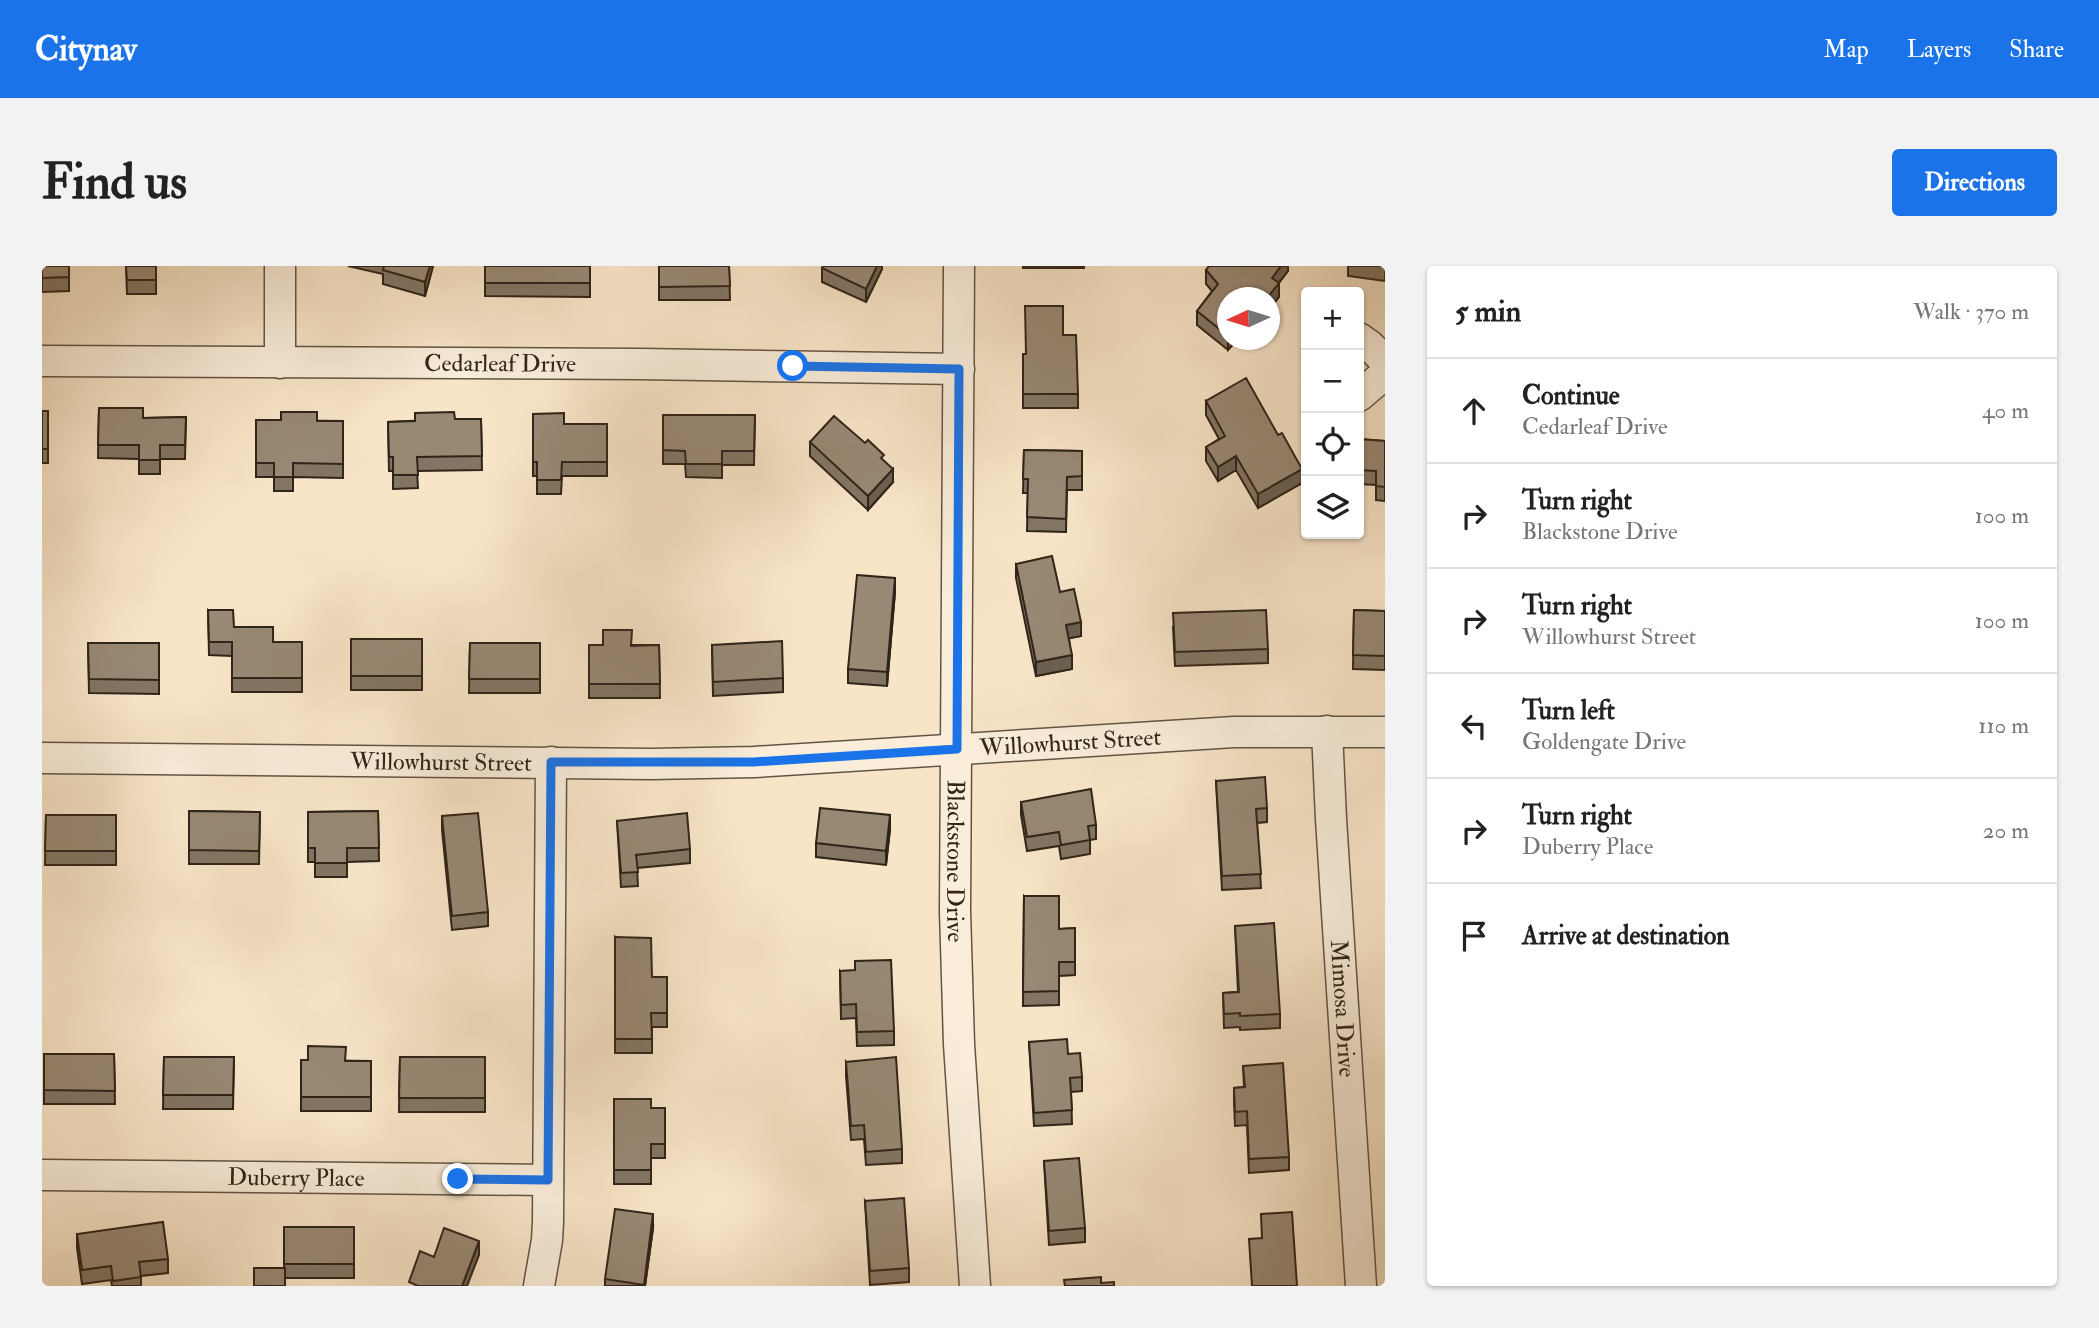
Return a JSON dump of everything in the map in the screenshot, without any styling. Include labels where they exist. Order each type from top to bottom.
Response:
[{"type":"street","points":[[280,266],[280,363]]},
{"type":"street","name":"Blackstone Drive","points":[[959,266],[955,911],[959,1044],[975,1286]]},
{"type":"street","points":[[1364,342],[1385,361]]},
{"type":"street","name":"Cedarleaf Drive","points":[[42,361],[959,369]]},
{"type":"street","points":[[1364,392],[1385,374]]},
{"type":"street","name":"Mimosa Drive","points":[[1327,731],[1331,831],[1361,1286]]},
{"type":"street","name":"Willowhurst Street","points":[[42,758],[754,762],[1234,732],[1385,732]]},
{"type":"street","points":[[539,1286],[547,1240],[551,762]]},
{"type":"street","name":"Duberry Place","points":[[42,1175],[548,1180]]},
{"type":"building","points":[[42,266],[69,266],[69,277],[42,278]]},
{"type":"building","points":[[126,266],[156,266],[156,280],[127,280]]},
{"type":"building","points":[[384,266],[430,266],[425,282],[383,270]]},
{"type":"building","points":[[485,266],[590,266],[590,283],[485,283]]},
{"type":"building","points":[[659,266],[729,266],[730,286],[659,287]]},
{"type":"building","points":[[877,266],[866,289],[822,268]]},
{"type":"building","points":[[1209,266],[1281,266],[1272,278],[1279,283],[1276,287],[1217,287],[1217,327],[1197,311],[1218,284],[1206,270]]},
{"type":"building","points":[[1025,306],[1063,306],[1063,335],[1076,335],[1078,394],[1023,394]]},
{"type":"building","points":[[1246,378],[1278,435],[1282,433],[1301,470],[1258,494],[1236,456],[1218,467],[1206,447],[1225,436],[1206,401]]},
{"type":"building","points":[[99,408],[143,408],[143,418],[186,417],[185,445],[160,445],[160,460],[139,460],[139,445],[98,445]]},
{"type":"building","points":[[42,411],[48,411],[48,449],[42,449]]},
{"type":"building","points":[[281,412],[317,412],[317,421],[343,421],[343,464],[293,463],[293,477],[274,477],[274,463],[256,463],[256,420],[281,420]]},
{"type":"building","points":[[454,412],[455,419],[481,419],[482,456],[417,457],[418,475],[393,475],[393,457],[389,457],[388,422],[415,421],[415,413]]},
{"type":"building","points":[[564,413],[564,424],[607,424],[607,462],[562,462],[561,480],[537,480],[537,462],[533,462],[533,414]]},
{"type":"building","points":[[663,415],[755,415],[754,451],[722,451],[722,464],[686,464],[685,451],[663,450]]},
{"type":"building","points":[[834,416],[865,443],[868,440],[884,455],[881,458],[893,469],[868,496],[810,442]]},
{"type":"building","points":[[1364,439],[1385,441],[1385,487],[1376,486],[1376,471],[1364,470]]},
{"type":"building","points":[[1024,450],[1082,451],[1082,476],[1067,477],[1066,519],[1027,517],[1028,479],[1023,479]]},
{"type":"building","points":[[1052,556],[1060,592],[1074,589],[1081,622],[1066,625],[1072,655],[1036,662],[1016,564]]},
{"type":"building","points":[[857,575],[895,578],[887,672],[848,669]]},
{"type":"building","points":[[208,610],[233,610],[234,627],[273,627],[273,642],[302,642],[302,678],[232,678],[232,642],[209,642]]},
{"type":"building","points":[[1266,610],[1268,649],[1175,652],[1173,613]]},
{"type":"building","points":[[1354,610],[1385,611],[1385,656],[1353,655]]},
{"type":"building","points":[[603,630],[632,630],[631,646],[659,645],[660,684],[589,684],[589,645],[603,645]]},
{"type":"building","points":[[351,639],[422,639],[422,676],[351,676]]},
{"type":"building","points":[[782,641],[783,678],[713,682],[712,645]]},
{"type":"building","points":[[88,643],[159,643],[159,680],[89,679]]},
{"type":"building","points":[[470,643],[540,643],[540,679],[469,679]]},
{"type":"building","points":[[1265,777],[1267,808],[1256,809],[1261,874],[1222,876],[1216,781]]},
{"type":"building","points":[[1091,789],[1096,825],[1088,826],[1090,840],[1061,845],[1059,832],[1027,837],[1021,802]]},
{"type":"building","points":[[820,808],[890,815],[886,851],[816,843]]},
{"type":"building","points":[[189,811],[260,812],[259,851],[189,850]]},
{"type":"building","points":[[378,811],[379,848],[347,848],[347,863],[315,863],[315,848],[308,848],[308,812]]},
{"type":"building","points":[[478,813],[488,912],[452,916],[442,816]]},
{"type":"building","points":[[687,813],[690,849],[636,855],[638,872],[621,873],[617,821]]},
{"type":"building","points":[[46,815],[116,815],[116,851],[45,851]]},
{"type":"building","points":[[1024,896],[1059,896],[1059,929],[1075,928],[1075,962],[1059,962],[1059,991],[1023,992]]},
{"type":"building","points":[[1274,923],[1280,1014],[1224,1014],[1223,993],[1239,992],[1235,926]]},
{"type":"building","points":[[615,937],[651,938],[652,977],[667,977],[667,1013],[651,1013],[652,1039],[615,1039]]},
{"type":"building","points":[[891,960],[894,1031],[857,1032],[856,1004],[841,1005],[840,971],[855,970],[855,961]]},
{"type":"building","points":[[1067,1039],[1068,1054],[1080,1053],[1082,1077],[1070,1078],[1072,1110],[1034,1113],[1029,1042]]},
{"type":"building","points":[[308,1046],[346,1047],[345,1061],[371,1061],[371,1097],[301,1097],[301,1060],[308,1060]]},
{"type":"building","points":[[44,1054],[114,1054],[115,1091],[44,1090]]},
{"type":"building","points":[[164,1057],[234,1057],[233,1095],[163,1095]]},
{"type":"building","points":[[400,1057],[485,1057],[485,1098],[399,1098]]},
{"type":"building","points":[[896,1057],[902,1149],[866,1152],[864,1125],[851,1126],[846,1062]]},
{"type":"building","points":[[1283,1063],[1289,1157],[1249,1159],[1247,1111],[1235,1112],[1234,1088],[1245,1087],[1243,1066]]},
{"type":"building","points":[[614,1099],[651,1099],[651,1108],[665,1108],[665,1144],[651,1144],[651,1170],[614,1170]]},
{"type":"building","points":[[1079,1158],[1085,1228],[1049,1231],[1044,1161]]},
{"type":"building","points":[[904,1198],[909,1268],[870,1271],[865,1201]]},
{"type":"building","points":[[615,1209],[653,1214],[644,1285],[605,1279]]},
{"type":"building","points":[[1292,1212],[1297,1286],[1252,1286],[1249,1239],[1262,1238],[1261,1214]]},
{"type":"building","points":[[163,1222],[168,1259],[139,1262],[141,1277],[113,1281],[111,1266],[82,1270],[77,1234]]},
{"type":"building","points":[[284,1227],[354,1227],[354,1264],[284,1264]]},
{"type":"building","points":[[444,1228],[479,1241],[462,1286],[418,1286],[409,1282],[420,1251],[434,1257]]},
{"type":"building","points":[[254,1268],[285,1268],[285,1286],[254,1286]]},
{"type":"building","points":[[1101,1277],[1101,1283],[1114,1282],[1114,1286],[1065,1286],[1064,1280]]},
{"type":"route","points":[[458,1179],[548,1180],[551,762],[754,762],[957,749],[959,369],[793,366]]}]
